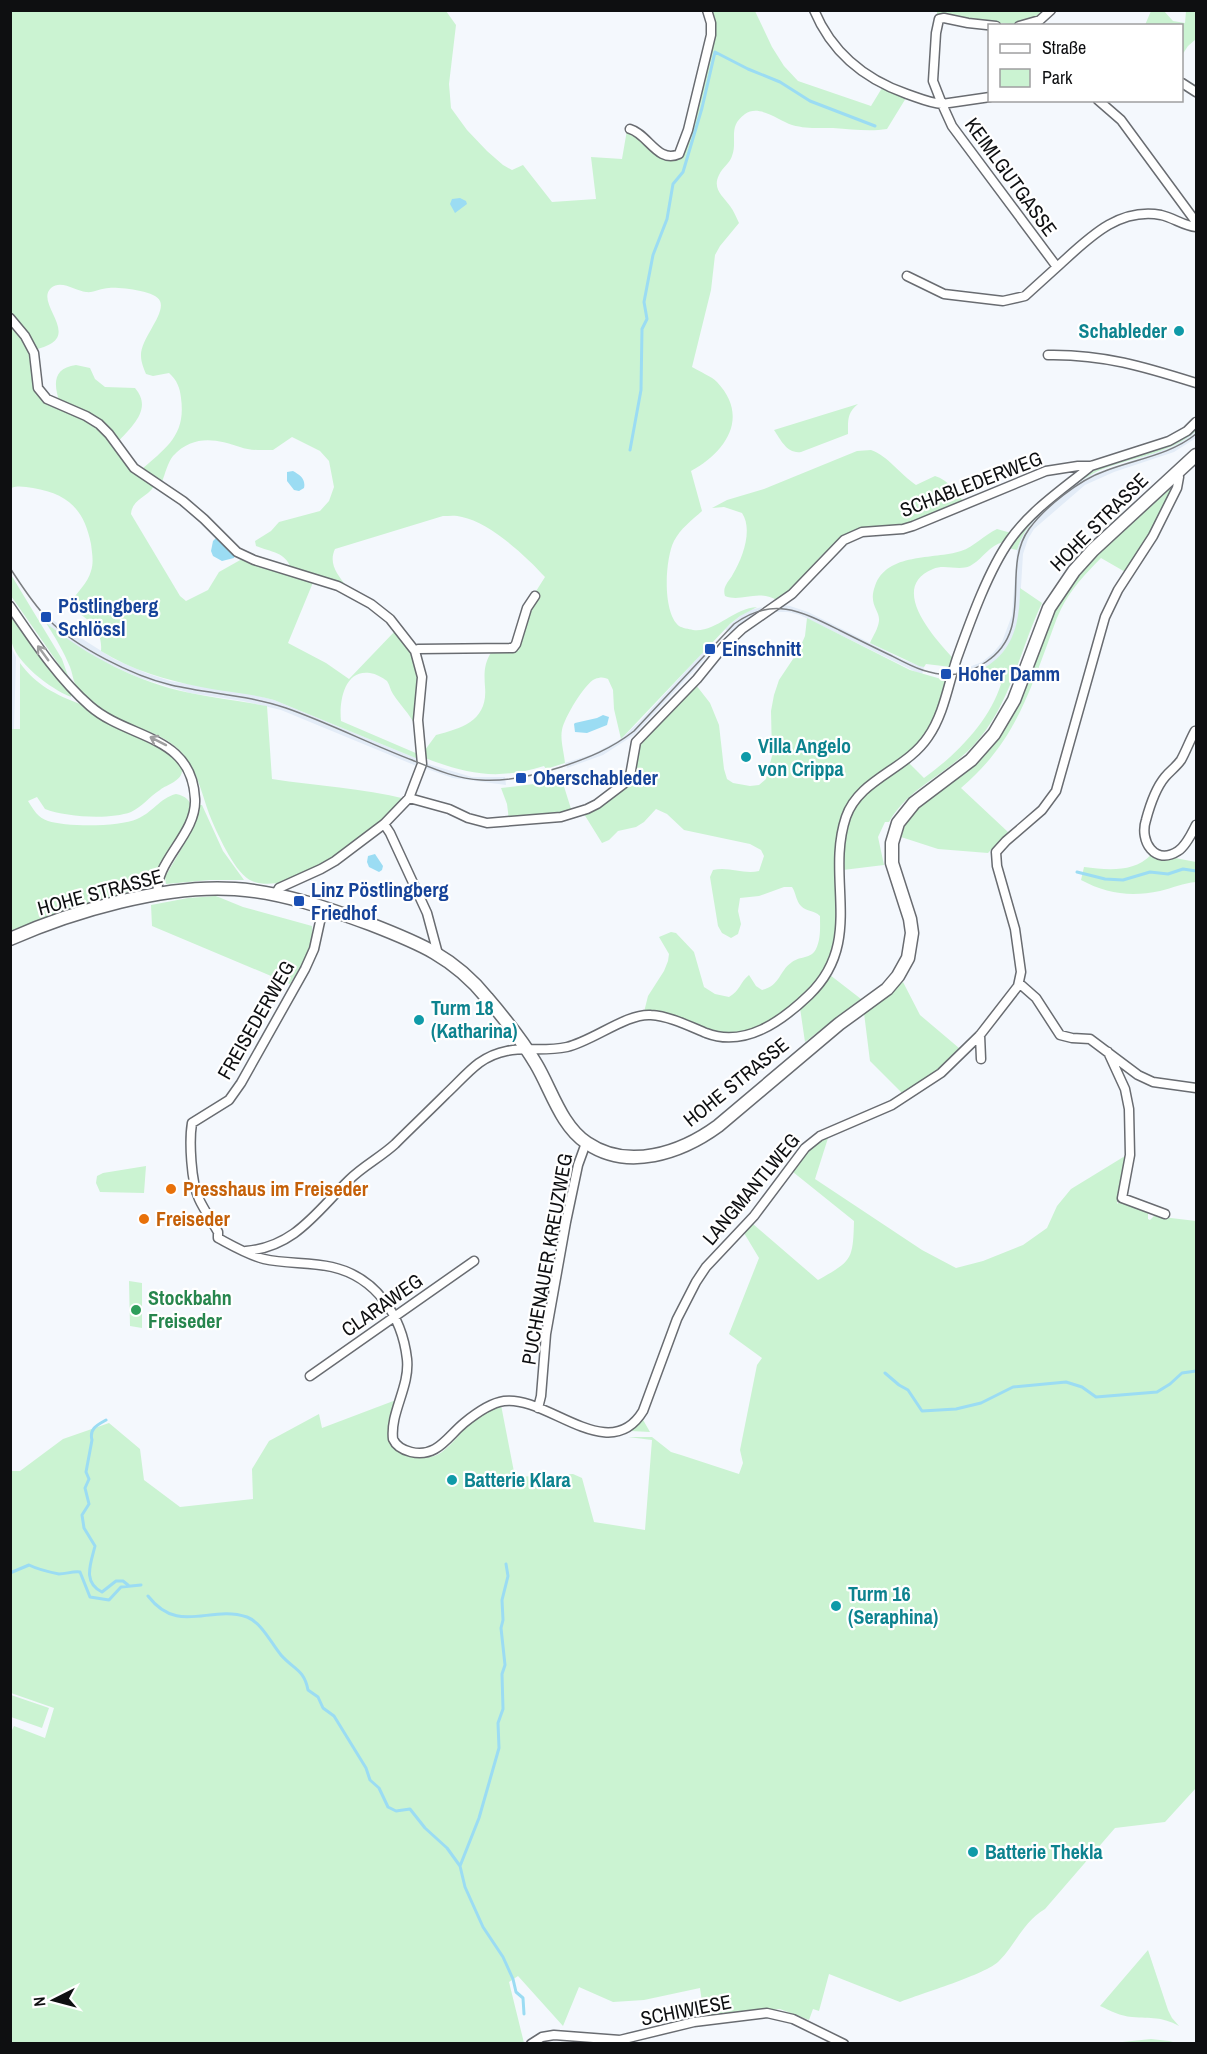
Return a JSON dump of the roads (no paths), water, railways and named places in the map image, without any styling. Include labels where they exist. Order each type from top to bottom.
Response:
[{"type":"main road","name":"HOHE STRASSE","points":[[10,939],[73,916],[158,895],[222,888],[275,895],[323,908],[379,928],[438,954],[454,964],[477,986],[526,1048],[568,1124],[586,1143],[606,1153],[630,1157],[663,1153],[698,1139],[750,1100],[839,1024],[892,985],[908,958],[912,933],[905,900],[892,863],[892,843],[898,822],[914,803],[971,760],[994,734],[1014,700],[1049,608],[1074,571],[1093,550],[1197,455]]},
{"type":"street","points":[[630,129],[640,134],[661,154],[668,157],[679,154],[688,130],[708,46],[711,23],[707,10]]},
{"type":"street","name":"KEIMLGUTGASSE","points":[[814,10],[835,49],[857,69],[898,91],[942,104],[952,126],[1057,267]]},
{"type":"street","points":[[1026,24],[1040,20],[1051,10]]},
{"type":"street","points":[[988,25],[939,19],[933,74],[935,88],[942,104],[988,97]]},
{"type":"street","points":[[1183,84],[1197,92]]},
{"type":"street","points":[[1100,102],[1121,120],[1197,222]]},
{"type":"street","points":[[907,276],[944,294],[1003,301],[1025,296],[1102,228],[1125,217],[1160,215],[1197,227]]},
{"type":"street","points":[[10,318],[25,336],[34,353],[37,384],[44,397],[99,424],[134,468],[183,501],[237,552],[254,560],[338,586],[371,604],[390,619],[415,651],[422,677],[418,720],[422,760],[420,774],[410,798],[384,824],[327,865],[279,888],[275,895]]},
{"type":"street","points":[[1048,355],[1119,360],[1197,383]]},
{"type":"street","name":"SCHABLEDERWEG","points":[[410,798],[487,823],[553,818],[587,809],[626,782],[630,776],[636,742],[697,679],[733,637],[792,594],[844,540],[862,532],[914,526],[1046,471],[1091,466],[1169,441],[1187,431],[1197,422]]},
{"type":"street","points":[[243,1251],[271,1246],[301,1229],[348,1181],[393,1146],[420,1118],[487,1058],[506,1050],[571,1046],[643,1015],[661,1017],[720,1038],[742,1036],[772,1023],[790,1011],[818,986],[832,963],[840,937],[841,850],[844,826],[850,807],[866,789],[914,755],[932,732],[939,718],[974,615],[1008,542],[1048,501],[1091,466]]},
{"type":"street","points":[[1176,474],[1179,477],[1177,488],[1153,536],[1118,590],[1105,617],[1056,791],[1042,810],[996,852],[997,866],[1015,929],[1021,972],[1019,983],[1036,998],[1060,1035],[1090,1039],[1138,1075],[1153,1082],[1197,1088]]},
{"type":"street","points":[[415,651],[417,649],[513,648],[527,608],[535,596]]},
{"type":"street","points":[[10,606],[47,659],[79,696],[112,722],[153,738],[175,751],[188,768],[195,799],[192,819],[159,876],[156,885],[158,895]]},
{"type":"street","points":[[1195,731],[1180,760],[1161,783],[1145,821],[1144,840],[1150,849],[1158,853],[1175,853],[1183,847],[1197,825]]},
{"type":"street","points":[[384,824],[427,913],[438,954]]},
{"type":"street","name":"FREISEDERWEG","points":[[323,908],[314,949],[305,969],[241,1083],[229,1100],[192,1123],[191,1153],[198,1197],[218,1232],[218,1238],[255,1257],[332,1267],[355,1274],[388,1304],[395,1316],[408,1362],[407,1374],[392,1427],[395,1444],[409,1452],[427,1453],[442,1445],[468,1420],[501,1401],[516,1401],[538,1408]]},
{"type":"street","name":"LANGMANTLWEG","points":[[538,1408],[572,1423],[614,1433],[628,1428],[643,1411],[677,1319],[696,1282],[711,1261],[754,1216],[804,1148],[820,1136],[885,1109],[915,1092],[941,1073],[980,1035],[1019,983]]},
{"type":"street","points":[[980,1035],[981,1059]]},
{"type":"street","points":[[1108,1051],[1125,1089],[1129,1109],[1130,1155],[1122,1198],[1165,1214]]},
{"type":"street","name":"PUCHENAUER KREUZWEG","points":[[538,1408],[546,1334],[566,1222],[578,1165],[586,1143]]},
{"type":"street","points":[[271,1246],[272,1261]]},
{"type":"street","name":"CLARAWEG","points":[[310,1376],[474,1261]]},
{"type":"street","name":"SCHIWIESE","points":[[531,2043],[542,2037],[554,2035],[620,2040],[694,2022],[767,2013],[794,2019],[844,2043]]},
{"type":"water","points":[[460,198],[467,204],[455,213],[450,204],[452,199]]},
{"type":"water","points":[[293,471],[304,482],[304,488],[299,491],[294,490],[287,481],[287,472]]},
{"type":"water","points":[[216,538],[235,555],[234,558],[222,561],[213,556],[211,551]]},
{"type":"water","points":[[603,715],[609,717],[607,725],[587,733],[575,732],[575,723]]},
{"type":"water","points":[[375,854],[383,866],[379,872],[369,867],[367,862],[368,856]]},
{"type":"waterway","points":[[630,450],[641,390],[642,329],[647,319],[644,302],[653,255],[667,219],[673,184],[683,172],[702,108],[715,52],[780,82],[810,101],[875,126]]},
{"type":"waterway","points":[[1077,872],[1105,879],[1123,880],[1150,872],[1168,874],[1183,869],[1196,871]]},
{"type":"waterway","points":[[885,1373],[908,1390],[922,1411],[956,1409],[981,1403],[1013,1387],[1066,1382],[1082,1387],[1096,1397],[1157,1392],[1182,1373],[1196,1371]]},
{"type":"waterway","points":[[106,1420],[93,1430],[86,1472],[89,1479],[85,1488],[89,1504],[82,1515],[84,1528],[95,1546],[90,1565],[90,1578],[96,1588],[102,1592],[116,1581],[123,1581],[128,1585]]},
{"type":"waterway","points":[[460,1866],[479,1818],[499,1748],[498,1723],[503,1709],[502,1674],[505,1665],[501,1628],[502,1600],[508,1576],[506,1564]]},
{"type":"waterway","points":[[10,1573],[29,1565],[59,1574],[80,1572],[90,1597],[109,1600],[121,1587],[141,1585]]},
{"type":"waterway","points":[[148,1596],[160,1608],[171,1614],[183,1617],[233,1614],[247,1617],[262,1628],[281,1655],[301,1673],[308,1690],[318,1697],[323,1708],[334,1716],[366,1768],[370,1780],[379,1788],[388,1807],[396,1811],[410,1809],[425,1828],[447,1848],[460,1866],[465,1887],[483,1927],[503,1957],[516,1992],[523,1998],[524,2014]]},
{"type":"tram line","points":[[10,568],[37,607],[59,630],[89,650],[123,668],[171,685],[258,700],[286,708],[454,776],[481,780],[512,779],[542,773],[581,760],[608,748],[634,731],[734,624],[761,610],[786,609],[799,612],[931,673],[948,675],[976,668],[1001,648],[1010,633],[1014,616],[1017,562],[1021,545],[1029,529],[1044,512],[1063,495],[1095,475],[1164,452],[1196,434]]},
{"type":"place","name":"Schableder","points":[[1179,331]]},
{"type":"place","name":"Pöstlingberg Schlössl","points":[[46,617]]},
{"type":"place","name":"Einschnitt","points":[[710,649]]},
{"type":"place","name":"Hoher Damm","points":[[946,674]]},
{"type":"place","name":"Villa Angelo von Crippa","points":[[746,757]]},
{"type":"place","name":"Oberschableder","points":[[521,778]]},
{"type":"place","name":"Linz Pöstlingberg Friedhof","points":[[299,901]]},
{"type":"place","name":"Turm 18 (Katharina)","points":[[419,1020]]},
{"type":"place","name":"Presshaus im Freiseder","points":[[171,1189]]},
{"type":"place","name":"Freiseder","points":[[144,1219]]},
{"type":"place","name":"Stockbahn Freiseder","points":[[136,1310]]},
{"type":"place","name":"Batterie Klara","points":[[452,1480]]},
{"type":"place","name":"Turm 16 (Seraphina)","points":[[836,1606]]},
{"type":"place","name":"Batterie Thekla","points":[[973,1852]]}]
